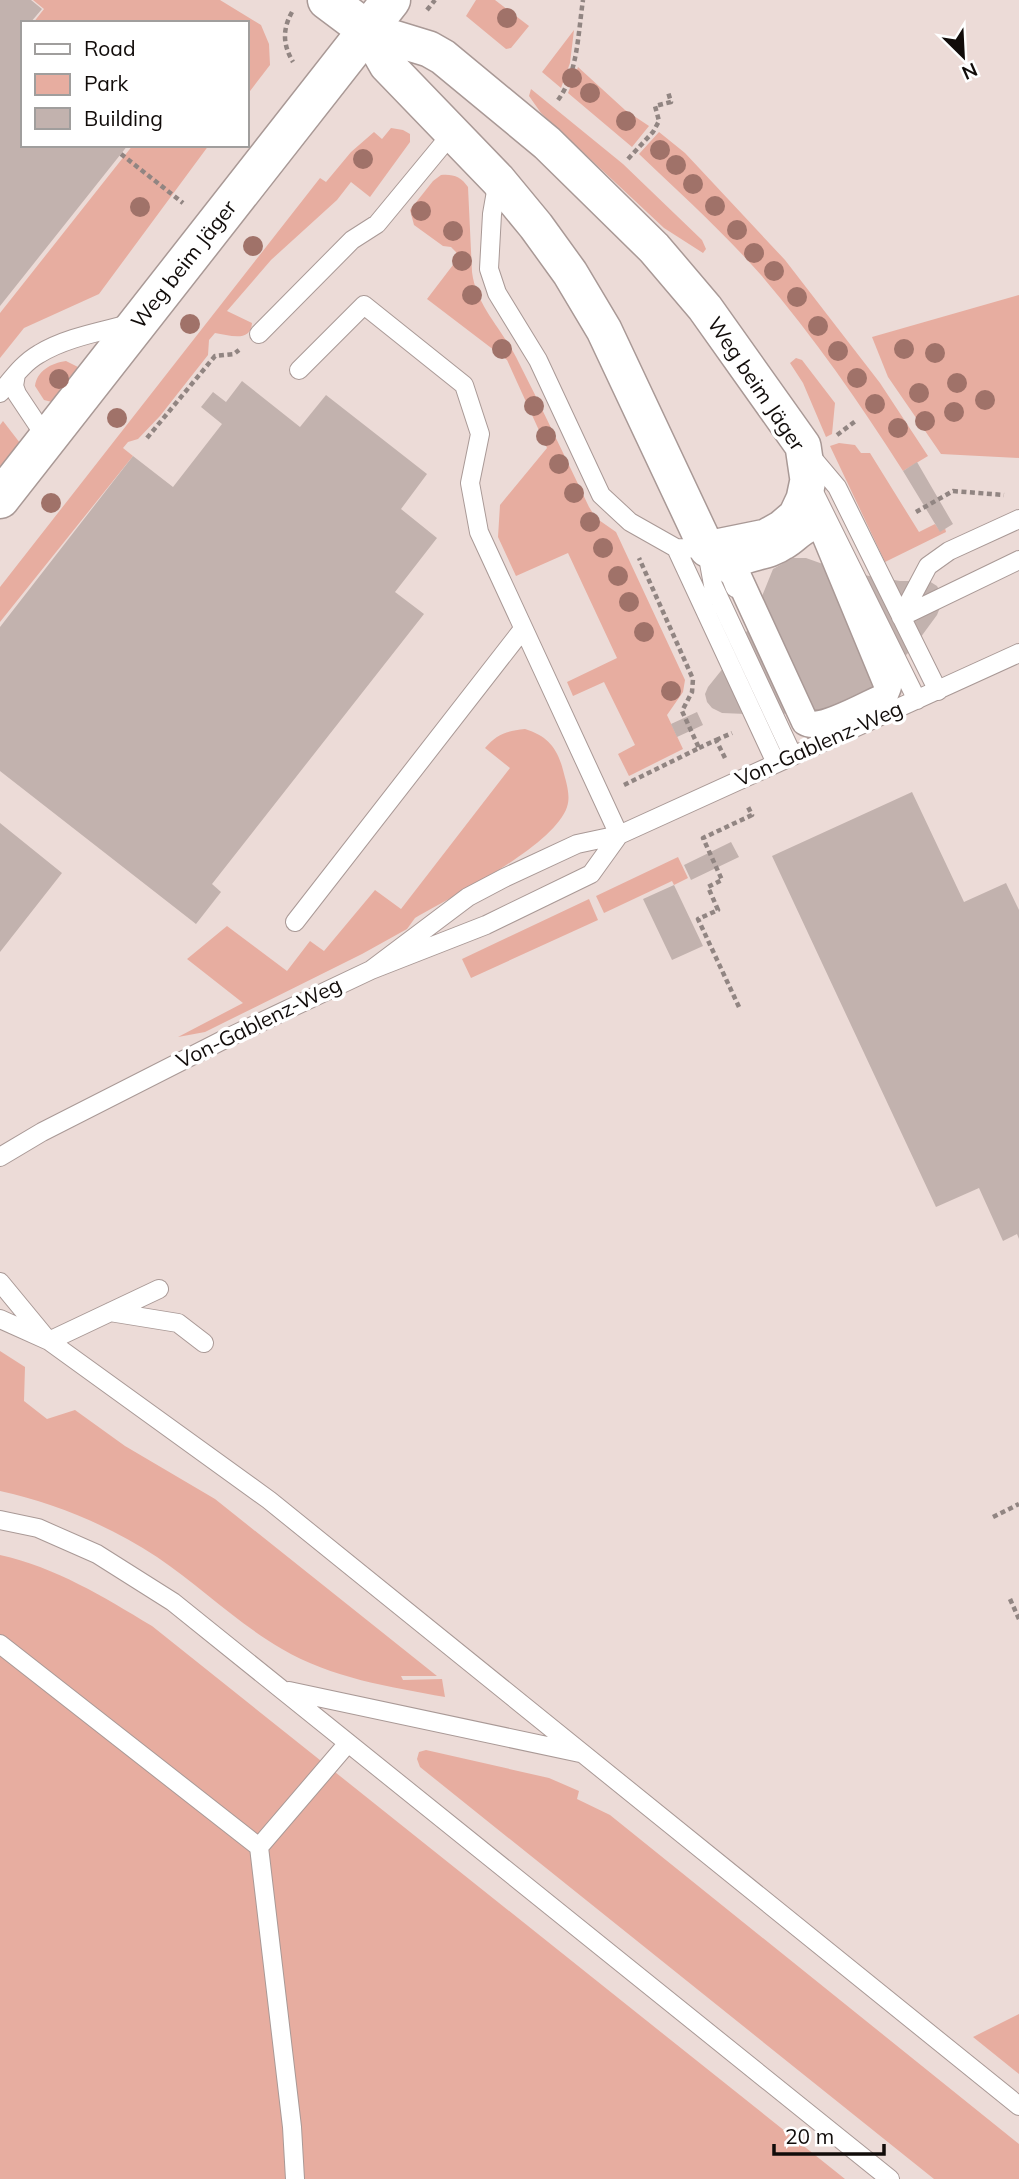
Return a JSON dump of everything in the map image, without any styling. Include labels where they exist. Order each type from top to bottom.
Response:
[{"type":"street","points":[[327,0],[367,30],[387,65],[498,180],[570,273],[604,330],[691,548]]},
{"type":"street","name":"Weg beim Jäger","points":[[0,499],[391,0]]},
{"type":"street","name":"Weg beim Jäger","points":[[367,30],[429,49],[443,57],[547,143],[654,248],[705,308],[806,463],[804,499],[796,516],[782,528],[766,537],[746,543],[691,548]]},
{"type":"street","points":[[813,527],[823,530],[888,687],[884,697],[822,725],[805,722],[735,570],[738,563],[787,546],[798,534],[813,527]]},
{"type":"lane","points":[[259,334],[352,240],[377,224],[453,132]]},
{"type":"lane","points":[[498,180],[492,214],[489,269],[497,293],[538,360],[601,495],[624,517],[645,530],[691,548],[731,578],[811,748]]},
{"type":"lane","points":[[299,370],[364,306],[464,386],[480,434],[470,483],[479,532],[620,835]]},
{"type":"lane","points":[[0,393],[16,374],[41,352],[139,321]]},
{"type":"lane","points":[[16,374],[14,386],[17,394],[47,439]]},
{"type":"lane","points":[[806,463],[837,487],[938,691]]},
{"type":"lane","points":[[806,463],[917,700]]},
{"type":"lane","points":[[901,617],[928,566],[949,551],[1019,519]]},
{"type":"lane","points":[[691,548],[696,594],[776,763]]},
{"type":"lane","points":[[691,548],[696,594]]},
{"type":"lane","points":[[691,548],[713,585],[793,755]]},
{"type":"lane","points":[[901,617],[1019,560]]},
{"type":"lane","points":[[295,922],[523,629]]},
{"type":"lane","name":"Von-Gablenz-Weg","points":[[371,970],[468,897],[504,878],[577,844],[620,835],[1019,653]]},
{"type":"lane","name":"Von-Gablenz-Weg","points":[[0,1157],[148,1076],[371,970],[486,925],[591,874],[620,835]]},
{"type":"lane","points":[[0,1282],[49,1342]]},
{"type":"lane","points":[[49,1342],[159,1289]]},
{"type":"lane","points":[[110,1312],[178,1324],[204,1343]]},
{"type":"lane","points":[[0,1319],[49,1342],[270,1500],[1019,2106]]},
{"type":"lane","points":[[0,1520],[38,1528],[97,1554],[173,1602],[890,2179]]},
{"type":"lane","points":[[0,1644],[259,1847],[292,2127],[295,2179]]},
{"type":"lane","points":[[284,1690],[583,1754]]},
{"type":"lane","points":[[259,1847],[348,1743]]},
{"type":"path","points":[[558,100],[564,92],[574,65],[583,0]]},
{"type":"path","points":[[290,15],[283,30],[287,52],[294,64]]},
{"type":"path","points":[[628,159],[653,132],[659,121],[655,106],[671,102],[668,92]]},
{"type":"path","points":[[121,153],[212,227]]},
{"type":"path","points":[[147,438],[215,356],[234,354],[259,334]]},
{"type":"path","points":[[916,512],[953,491],[1006,495]]},
{"type":"path","points":[[601,796],[699,748],[682,711],[692,692],[693,679],[634,548],[645,530]]},
{"type":"path","points":[[739,1007],[698,919],[718,910],[708,887],[722,880],[703,838],[752,815]]},
{"type":"path","points":[[993,1517],[1019,1504]]},
{"type":"path","points":[[1010,1599],[1019,1619]]},
{"type":"green space","points":[[33,0],[220,0],[261,25],[269,44],[270,65],[248,94],[248,21],[35,21],[44,9]]},
{"type":"green space","points":[[476,0],[495,0],[529,26],[511,48],[506,49],[466,16]]},
{"type":"green space","points":[[574,30],[570,63],[561,88],[542,72]]},
{"type":"green space","points":[[578,67],[625,110],[649,126],[632,147],[568,93]]},
{"type":"green space","points":[[531,89],[623,164],[702,240],[706,249],[703,253],[664,228],[541,113],[529,96]]},
{"type":"green space","points":[[391,128],[410,134],[410,142],[370,197],[351,182],[337,200],[271,260],[227,311],[252,323],[251,329],[238,336],[215,333],[209,340],[208,355],[160,416],[138,439],[128,442],[123,448],[133,456],[0,622],[0,587],[320,178],[326,182],[351,152],[374,132],[382,139]]},
{"type":"green space","points":[[659,132],[685,153],[785,260],[880,383],[928,456],[903,471],[835,370],[761,275],[717,228],[639,154]]},
{"type":"green space","points":[[131,147],[208,147],[99,294],[24,328],[0,358],[0,313]]},
{"type":"green space","points":[[441,175],[457,177],[468,187],[472,272],[478,295],[516,357],[589,507],[596,518],[616,532],[685,680],[683,692],[667,715],[683,749],[629,776],[618,754],[635,745],[604,682],[573,696],[567,682],[617,658],[568,553],[516,576],[498,537],[500,505],[547,448],[507,360],[427,299],[456,261],[456,252],[414,225],[410,210]]},
{"type":"green space","points":[[1019,295],[1019,458],[941,454],[888,377],[872,337]]},
{"type":"green space","points":[[796,358],[802,360],[835,403],[832,434],[826,437],[803,383],[790,363]]},
{"type":"green space","points":[[66,361],[80,368],[52,402],[44,400],[35,386],[36,381],[50,366]]},
{"type":"green space","points":[[3,421],[20,443],[0,469],[0,425]]},
{"type":"green space","points":[[839,443],[855,445],[861,453],[870,453],[919,532],[935,524],[940,531],[945,528],[946,532],[885,562],[830,446]]},
{"type":"green space","points":[[525,729],[545,739],[554,749],[561,762],[568,789],[567,807],[543,838],[500,869],[415,918],[407,929],[362,954],[205,1032],[178,1037],[243,1003],[187,959],[227,926],[287,971],[310,941],[324,951],[375,890],[401,909],[510,768],[485,748],[503,734]]},
{"type":"green space","points":[[678,857],[688,878],[674,885],[672,881],[604,913],[596,896]]},
{"type":"green space","points":[[589,899],[598,920],[471,978],[462,959]]},
{"type":"green space","points":[[0,1351],[25,1367],[24,1401],[47,1419],[75,1410],[125,1446],[215,1499],[437,1676],[401,1676],[403,1680],[442,1679],[445,1697],[361,1680],[301,1659],[265,1639],[173,1568],[120,1535],[61,1509],[0,1491]]},
{"type":"green space","points":[[0,1555],[60,1575],[152,1626],[845,2179],[0,2179]]},
{"type":"green space","points":[[426,1750],[549,1778],[579,1791],[577,1799],[610,1815],[1019,2144],[1019,2179],[934,2179],[420,1767],[417,1759],[419,1752]]},
{"type":"green space","points":[[1019,2014],[1019,2074],[973,2037]]},
{"type":"building","points":[[0,0],[31,0],[42,9],[32,21],[21,21],[21,147],[126,147],[0,306]]},
{"type":"building","points":[[242,381],[300,427],[326,395],[427,474],[401,509],[437,538],[395,592],[424,614],[212,884],[221,892],[196,924],[0,771],[0,627],[133,456],[173,487],[222,424],[201,407],[213,392],[226,402]]},
{"type":"building","points":[[917,462],[953,524],[940,532],[903,471]]},
{"type":"building","points":[[793,558],[806,558],[869,576],[900,581],[929,581],[937,586],[942,595],[941,605],[937,615],[912,649],[881,680],[862,706],[771,715],[722,713],[707,702],[705,694],[708,687],[728,662],[750,626],[773,569]]},
{"type":"building","points":[[697,712],[703,725],[677,737],[671,724]]},
{"type":"building","points":[[912,792],[964,902],[1006,883],[1019,910],[1019,1239],[1017,1234],[1003,1241],[979,1188],[936,1207],[772,856]]},
{"type":"building","points":[[0,823],[62,873],[0,952]]},
{"type":"building","points":[[731,842],[739,857],[691,880],[684,865]]},
{"type":"building","points":[[674,885],[703,946],[672,960],[643,899]]}]
